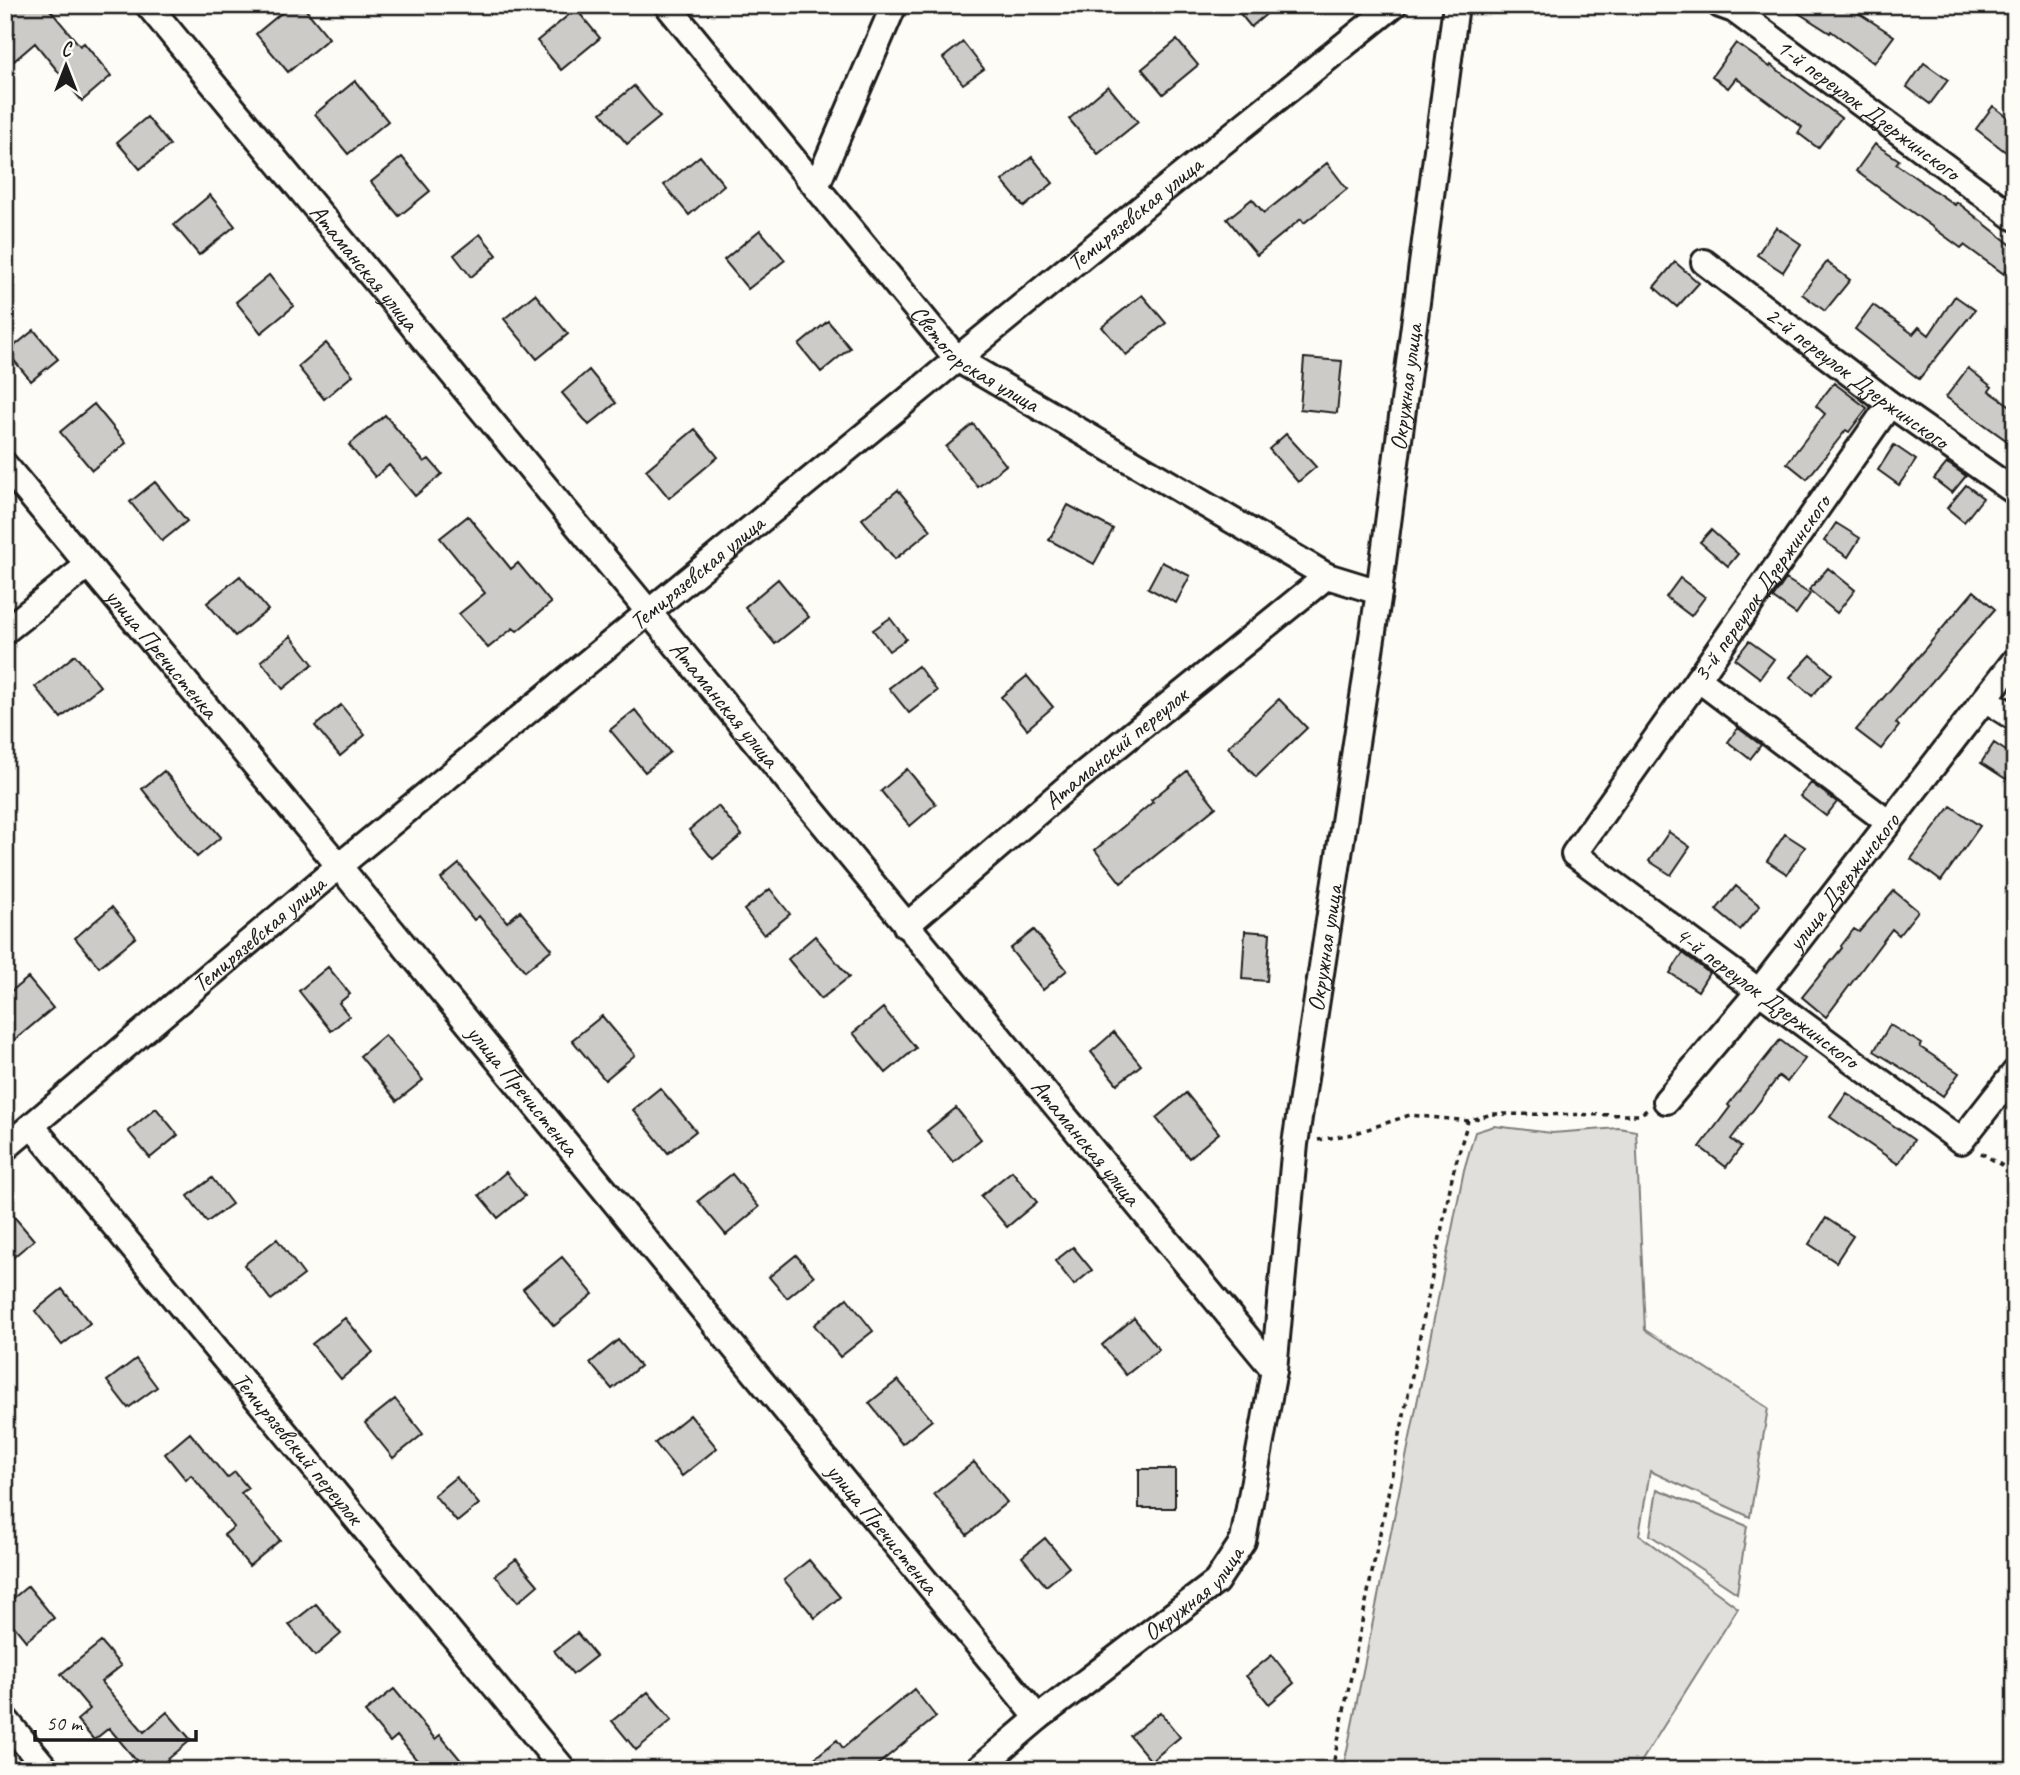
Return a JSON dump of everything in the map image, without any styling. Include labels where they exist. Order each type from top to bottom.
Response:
[{"type":"street","name":"Атаманская улица","points":[[148,5],[1274,1370]]},
{"type":"street","name":"Светогорская улица","points":[[667,5],[957,359],[1327,576],[1379,592]]},
{"type":"street","points":[[816,187],[894,5]]},
{"type":"street","name":"Темирязевская улица","points":[[5,1148],[339,866],[1394,5]]},
{"type":"street","name":"Окружная улица","points":[[977,1770],[1038,1718],[1216,1583],[1243,1541],[1274,1370],[1295,1144],[1379,592],[1456,5]]},
{"type":"street","name":"1-й переулок Дзержинского","points":[[1720,5],[1734,10],[2015,218]]},
{"type":"street","name":"2-й переулок Дзержинского","points":[[1704,262],[1890,404],[2015,492]]},
{"type":"street","name":"3-й переулок Дзержинского","points":[[1889,823],[1698,679],[1890,404]]},
{"type":"street","name":"улица Пречистенка","points":[[5,465],[339,866],[1038,1718]]},
{"type":"street","points":[[5,631],[87,566]]},
{"type":"street","name":"Атаманский переулок","points":[[906,926],[1072,783],[1327,576]]},
{"type":"street","name":"улица Дзержинского","points":[[1666,1101],[1759,991],[2015,660]]},
{"type":"street","name":"4-й переулок Дзержинского","points":[[1698,679],[1574,854],[1961,1141]]},
{"type":"street","points":[[1984,699],[2015,718]]},
{"type":"street","points":[[1961,1141],[2015,1072]]},
{"type":"street","name":"Темирязевский переулок","points":[[32,1126],[564,1770]]},
{"type":"street","points":[[5,1719],[47,1770]]},
{"type":"path","points":[[1295,1144],[1353,1134],[1410,1115],[1468,1121],[1492,1114],[1639,1115],[1666,1101]]},
{"type":"path","points":[[1332,1770],[1453,1173],[1468,1121]]},
{"type":"path","points":[[1961,1141],[2015,1173]]},
{"type":"shaded area","points":[[1494,1126],[1552,1133],[1619,1128],[1636,1131],[1645,1330],[1768,1408],[1750,1517],[1650,1471],[1639,1535],[1738,1608],[1636,1770],[1343,1770],[1464,1170],[1475,1132]]},
{"type":"shaded area","points":[[1657,1489],[1747,1526],[1737,1593],[1650,1535]]},
{"type":"building","points":[[12,5],[46,5],[80,46],[84,43],[111,76],[82,101],[35,43],[14,61],[5,51],[5,11]]},
{"type":"building","points":[[291,5],[302,5],[329,38],[288,72],[256,34]]},
{"type":"building","points":[[1233,5],[1277,5],[1251,27]]},
{"type":"building","points":[[1786,5],[1846,5],[1894,36],[1874,63],[1831,31],[1830,33]]},
{"type":"building","points":[[576,9],[600,38],[561,70],[537,41]]},
{"type":"building","points":[[1177,40],[1198,65],[1163,94],[1142,69]]},
{"type":"building","points":[[963,42],[984,69],[963,84],[943,58]]},
{"type":"building","points":[[1736,43],[1770,67],[1771,65],[1841,118],[1818,148],[1798,133],[1802,127],[1736,78],[1728,88],[1712,76]]},
{"type":"building","points":[[1924,63],[1948,80],[1930,104],[1907,87]]},
{"type":"building","points":[[355,81],[388,121],[348,154],[315,114]]},
{"type":"building","points":[[634,86],[660,117],[627,144],[601,113]]},
{"type":"building","points":[[1108,86],[1138,122],[1098,154],[1069,119]]},
{"type":"building","points":[[1993,106],[2015,123],[2015,159],[1976,129]]},
{"type":"building","points":[[147,117],[170,145],[140,169],[117,142]]},
{"type":"building","points":[[1875,144],[1899,160],[1896,164],[1955,205],[1957,202],[2015,248],[2015,278],[2006,271],[2004,274],[1964,245],[1961,248],[1856,171]]},
{"type":"building","points":[[700,156],[724,185],[689,215],[664,185]]},
{"type":"building","points":[[402,157],[430,191],[399,216],[371,182]]},
{"type":"building","points":[[1032,157],[1053,183],[1024,207],[1002,181]]},
{"type":"building","points":[[1327,163],[1347,189],[1304,223],[1301,219],[1257,255],[1227,219],[1252,199],[1264,213]]},
{"type":"building","points":[[210,195],[235,226],[199,255],[174,225]]},
{"type":"building","points":[[1776,227],[1801,244],[1783,272],[1757,255]]},
{"type":"building","points":[[760,230],[785,260],[748,289],[724,260]]},
{"type":"building","points":[[480,234],[497,255],[471,277],[454,255]]},
{"type":"building","points":[[1675,262],[1699,283],[1677,307],[1654,287]]},
{"type":"building","points":[[1827,262],[1850,280],[1825,311],[1802,294]]},
{"type":"building","points":[[269,275],[294,306],[261,333],[236,302]]},
{"type":"building","points":[[535,294],[568,334],[537,359],[504,319]]},
{"type":"building","points":[[1142,295],[1166,323],[1126,355],[1102,327]]},
{"type":"building","points":[[1955,296],[1975,310],[1919,379],[1855,329],[1873,305],[1913,334],[1919,327],[1929,335]]},
{"type":"building","points":[[828,321],[850,348],[821,372],[799,345]]},
{"type":"building","points":[[34,330],[58,359],[31,381],[7,352]]},
{"type":"building","points":[[326,343],[353,375],[324,399],[298,367]]},
{"type":"building","points":[[1304,358],[1342,361],[1337,413],[1300,409]]},
{"type":"building","points":[[1968,368],[1992,387],[1989,391],[2015,409],[2015,428],[2006,440],[1946,397]]},
{"type":"building","points":[[589,370],[616,403],[589,425],[562,393]]},
{"type":"building","points":[[1834,383],[1867,408],[1807,479],[1787,463],[1825,414],[1816,406]]},
{"type":"building","points":[[94,404],[126,443],[92,470],[60,432]]},
{"type":"building","points":[[385,415],[424,462],[429,459],[442,474],[415,496],[389,465],[375,477],[349,445]]},
{"type":"building","points":[[973,424],[1006,465],[978,487],[946,447]]},
{"type":"building","points":[[695,429],[718,457],[669,498],[646,470]]},
{"type":"building","points":[[1286,434],[1316,467],[1298,482],[1269,449]]},
{"type":"building","points":[[1894,445],[1916,460],[1899,485],[1878,470]]},
{"type":"building","points":[[1947,463],[1966,476],[1952,493],[1934,479]]},
{"type":"building","points":[[155,482],[187,521],[162,541],[130,502]]},
{"type":"building","points":[[1966,485],[1983,498],[1964,522],[1947,508]]},
{"type":"building","points":[[898,490],[931,530],[895,559],[862,519]]},
{"type":"building","points":[[1068,505],[1113,529],[1094,564],[1049,540]]},
{"type":"building","points":[[468,516],[511,569],[518,563],[551,603],[517,631],[513,628],[488,648],[459,614],[485,593],[440,538]]},
{"type":"building","points":[[1836,523],[1860,538],[1848,557],[1824,541]]},
{"type":"building","points":[[1711,530],[1738,554],[1728,566],[1700,542]]},
{"type":"building","points":[[1162,562],[1190,576],[1176,603],[1148,588]]},
{"type":"building","points":[[1828,568],[1855,590],[1837,613],[1809,590]]},
{"type":"building","points":[[240,576],[268,610],[235,636],[207,603]]},
{"type":"building","points":[[1680,578],[1705,597],[1691,616],[1666,597]]},
{"type":"building","points":[[778,579],[809,617],[775,644],[745,607]]},
{"type":"building","points":[[1786,579],[1810,594],[1796,614],[1773,598]]},
{"type":"building","points":[[1974,591],[1995,609],[1896,723],[1899,726],[1881,749],[1856,730]]},
{"type":"building","points":[[890,618],[906,639],[889,651],[873,630]]},
{"type":"building","points":[[291,636],[313,664],[283,689],[261,661]]},
{"type":"building","points":[[1749,641],[1774,659],[1760,678],[1735,659]]},
{"type":"building","points":[[75,655],[100,686],[61,718],[35,687]]},
{"type":"building","points":[[1811,655],[1832,674],[1812,696],[1790,677]]},
{"type":"building","points":[[918,666],[937,691],[909,713],[889,688]]},
{"type":"building","points":[[1027,676],[1053,707],[1027,729],[1001,697]]},
{"type":"building","points":[[1279,699],[1307,728],[1256,777],[1228,747]]},
{"type":"building","points":[[341,705],[365,735],[340,756],[315,726]]},
{"type":"building","points":[[635,710],[670,752],[645,772],[610,730]]},
{"type":"building","points":[[1738,728],[1761,745],[1750,759],[1728,742]]},
{"type":"building","points":[[1994,743],[2015,757],[2015,765],[2006,779],[1981,763]]},
{"type":"building","points":[[907,769],[936,804],[910,826],[881,791]]},
{"type":"building","points":[[164,771],[221,837],[197,857],[142,789]]},
{"type":"building","points":[[1187,771],[1216,807],[1121,883],[1095,850]]},
{"type":"building","points":[[1811,783],[1837,802],[1826,816],[1800,796]]},
{"type":"building","points":[[718,806],[742,835],[713,859],[689,830]]},
{"type":"building","points":[[1951,806],[1980,826],[1941,881],[1911,859]]},
{"type":"building","points":[[1669,832],[1690,847],[1671,875],[1649,861]]},
{"type":"building","points":[[1785,834],[1805,847],[1787,874],[1767,861]]},
{"type":"building","points":[[459,864],[507,922],[520,911],[552,949],[525,971],[479,916],[474,920],[441,879]]},
{"type":"building","points":[[1736,886],[1760,906],[1740,930],[1716,910]]},
{"type":"building","points":[[770,889],[790,914],[764,935],[744,910]]},
{"type":"building","points":[[1894,891],[1918,911],[1899,935],[1892,929],[1826,1017],[1802,997],[1854,929],[1859,932]]},
{"type":"building","points":[[112,907],[136,937],[99,967],[75,938]]},
{"type":"building","points":[[1034,930],[1067,970],[1043,990],[1010,949]]},
{"type":"building","points":[[1245,931],[1270,933],[1267,981],[1242,979]]},
{"type":"building","points":[[815,936],[849,977],[821,999],[788,959]]},
{"type":"building","points":[[1683,953],[1709,973],[1698,991],[1670,973]]},
{"type":"building","points":[[328,967],[350,994],[339,1003],[349,1016],[331,1031],[299,991]]},
{"type":"building","points":[[28,978],[53,1008],[5,1048],[5,996]]},
{"type":"building","points":[[883,1008],[916,1048],[886,1073],[853,1033]]},
{"type":"building","points":[[602,1016],[635,1055],[605,1080],[572,1040]]},
{"type":"building","points":[[1890,1025],[1922,1044],[1920,1047],[1959,1073],[1943,1096],[1874,1051]]},
{"type":"building","points":[[1114,1032],[1141,1065],[1117,1084],[1091,1052]]},
{"type":"building","points":[[385,1035],[423,1080],[397,1101],[360,1056]]},
{"type":"building","points":[[1780,1040],[1805,1059],[1787,1082],[1779,1076],[1731,1139],[1741,1147],[1726,1167],[1700,1147],[1730,1107],[1728,1105]]},
{"type":"building","points":[[660,1088],[696,1131],[668,1153],[633,1110]]},
{"type":"building","points":[[1186,1093],[1219,1133],[1189,1158],[1156,1118]]},
{"type":"building","points":[[1847,1093],[1914,1140],[1898,1164],[1830,1117]]},
{"type":"building","points":[[156,1108],[178,1135],[150,1158],[128,1131]]},
{"type":"building","points":[[956,1108],[981,1139],[953,1162],[927,1131]]},
{"type":"building","points":[[1012,1171],[1037,1202],[1007,1227],[981,1196]]},
{"type":"building","points":[[506,1172],[525,1196],[498,1218],[479,1195]]},
{"type":"building","points":[[732,1174],[759,1207],[726,1235],[698,1201]]},
{"type":"building","points":[[212,1178],[232,1204],[207,1222],[188,1196]]},
{"type":"building","points":[[5,1206],[34,1240],[5,1264]]},
{"type":"building","points":[[1826,1218],[1853,1236],[1836,1262],[1809,1244]]},
{"type":"building","points":[[277,1239],[304,1275],[271,1300],[244,1265]]},
{"type":"building","points":[[1073,1247],[1092,1270],[1074,1285],[1055,1261]]},
{"type":"building","points":[[796,1255],[814,1276],[787,1298],[769,1277]]},
{"type":"building","points":[[562,1257],[593,1294],[554,1326],[523,1289]]},
{"type":"building","points":[[62,1289],[90,1323],[62,1345],[35,1311]]},
{"type":"building","points":[[847,1298],[873,1331],[840,1357],[814,1325]]},
{"type":"building","points":[[345,1318],[373,1352],[341,1379],[312,1344]]},
{"type":"building","points":[[1134,1318],[1159,1349],[1126,1375],[1102,1345]]},
{"type":"building","points":[[618,1340],[640,1366],[612,1389],[590,1363]]},
{"type":"building","points":[[136,1359],[157,1387],[128,1408],[107,1381]]},
{"type":"building","points":[[898,1380],[932,1420],[902,1444],[869,1403]]},
{"type":"building","points":[[395,1399],[423,1434],[393,1458],[365,1423]]},
{"type":"building","points":[[690,1415],[717,1448],[682,1476],[655,1443]]},
{"type":"building","points":[[190,1433],[227,1478],[235,1472],[248,1488],[241,1493],[280,1540],[249,1566],[224,1535],[234,1527],[191,1475],[186,1480],[165,1454]]},
{"type":"building","points":[[974,1462],[1007,1502],[967,1535],[934,1494]]},
{"type":"building","points":[[1139,1469],[1175,1469],[1175,1508],[1139,1508]]},
{"type":"building","points":[[456,1477],[479,1504],[457,1522],[434,1495]]},
{"type":"building","points":[[1045,1538],[1069,1567],[1046,1586],[1022,1557]]},
{"type":"building","points":[[516,1559],[538,1585],[518,1602],[495,1575]]},
{"type":"building","points":[[809,1560],[840,1597],[815,1618],[784,1580]]},
{"type":"building","points":[[28,1586],[54,1618],[26,1641],[5,1615],[5,1605]]},
{"type":"building","points":[[316,1604],[341,1634],[315,1656],[289,1625]]},
{"type":"building","points":[[577,1633],[596,1656],[573,1674],[554,1651]]},
{"type":"building","points":[[101,1642],[121,1666],[101,1682],[144,1732],[167,1712],[191,1740],[155,1770],[144,1770],[109,1728],[94,1740],[77,1720],[90,1709],[61,1674]]},
{"type":"building","points":[[1272,1655],[1294,1683],[1269,1704],[1246,1676]]},
{"type":"building","points":[[394,1689],[435,1739],[440,1735],[469,1770],[425,1770],[397,1736],[390,1742],[365,1712]]},
{"type":"building","points":[[914,1689],[936,1717],[871,1770],[800,1770],[837,1740],[843,1748]]},
{"type":"building","points":[[648,1692],[672,1720],[636,1750],[612,1721]]},
{"type":"building","points":[[1160,1712],[1180,1737],[1151,1761],[1130,1736]]}]
